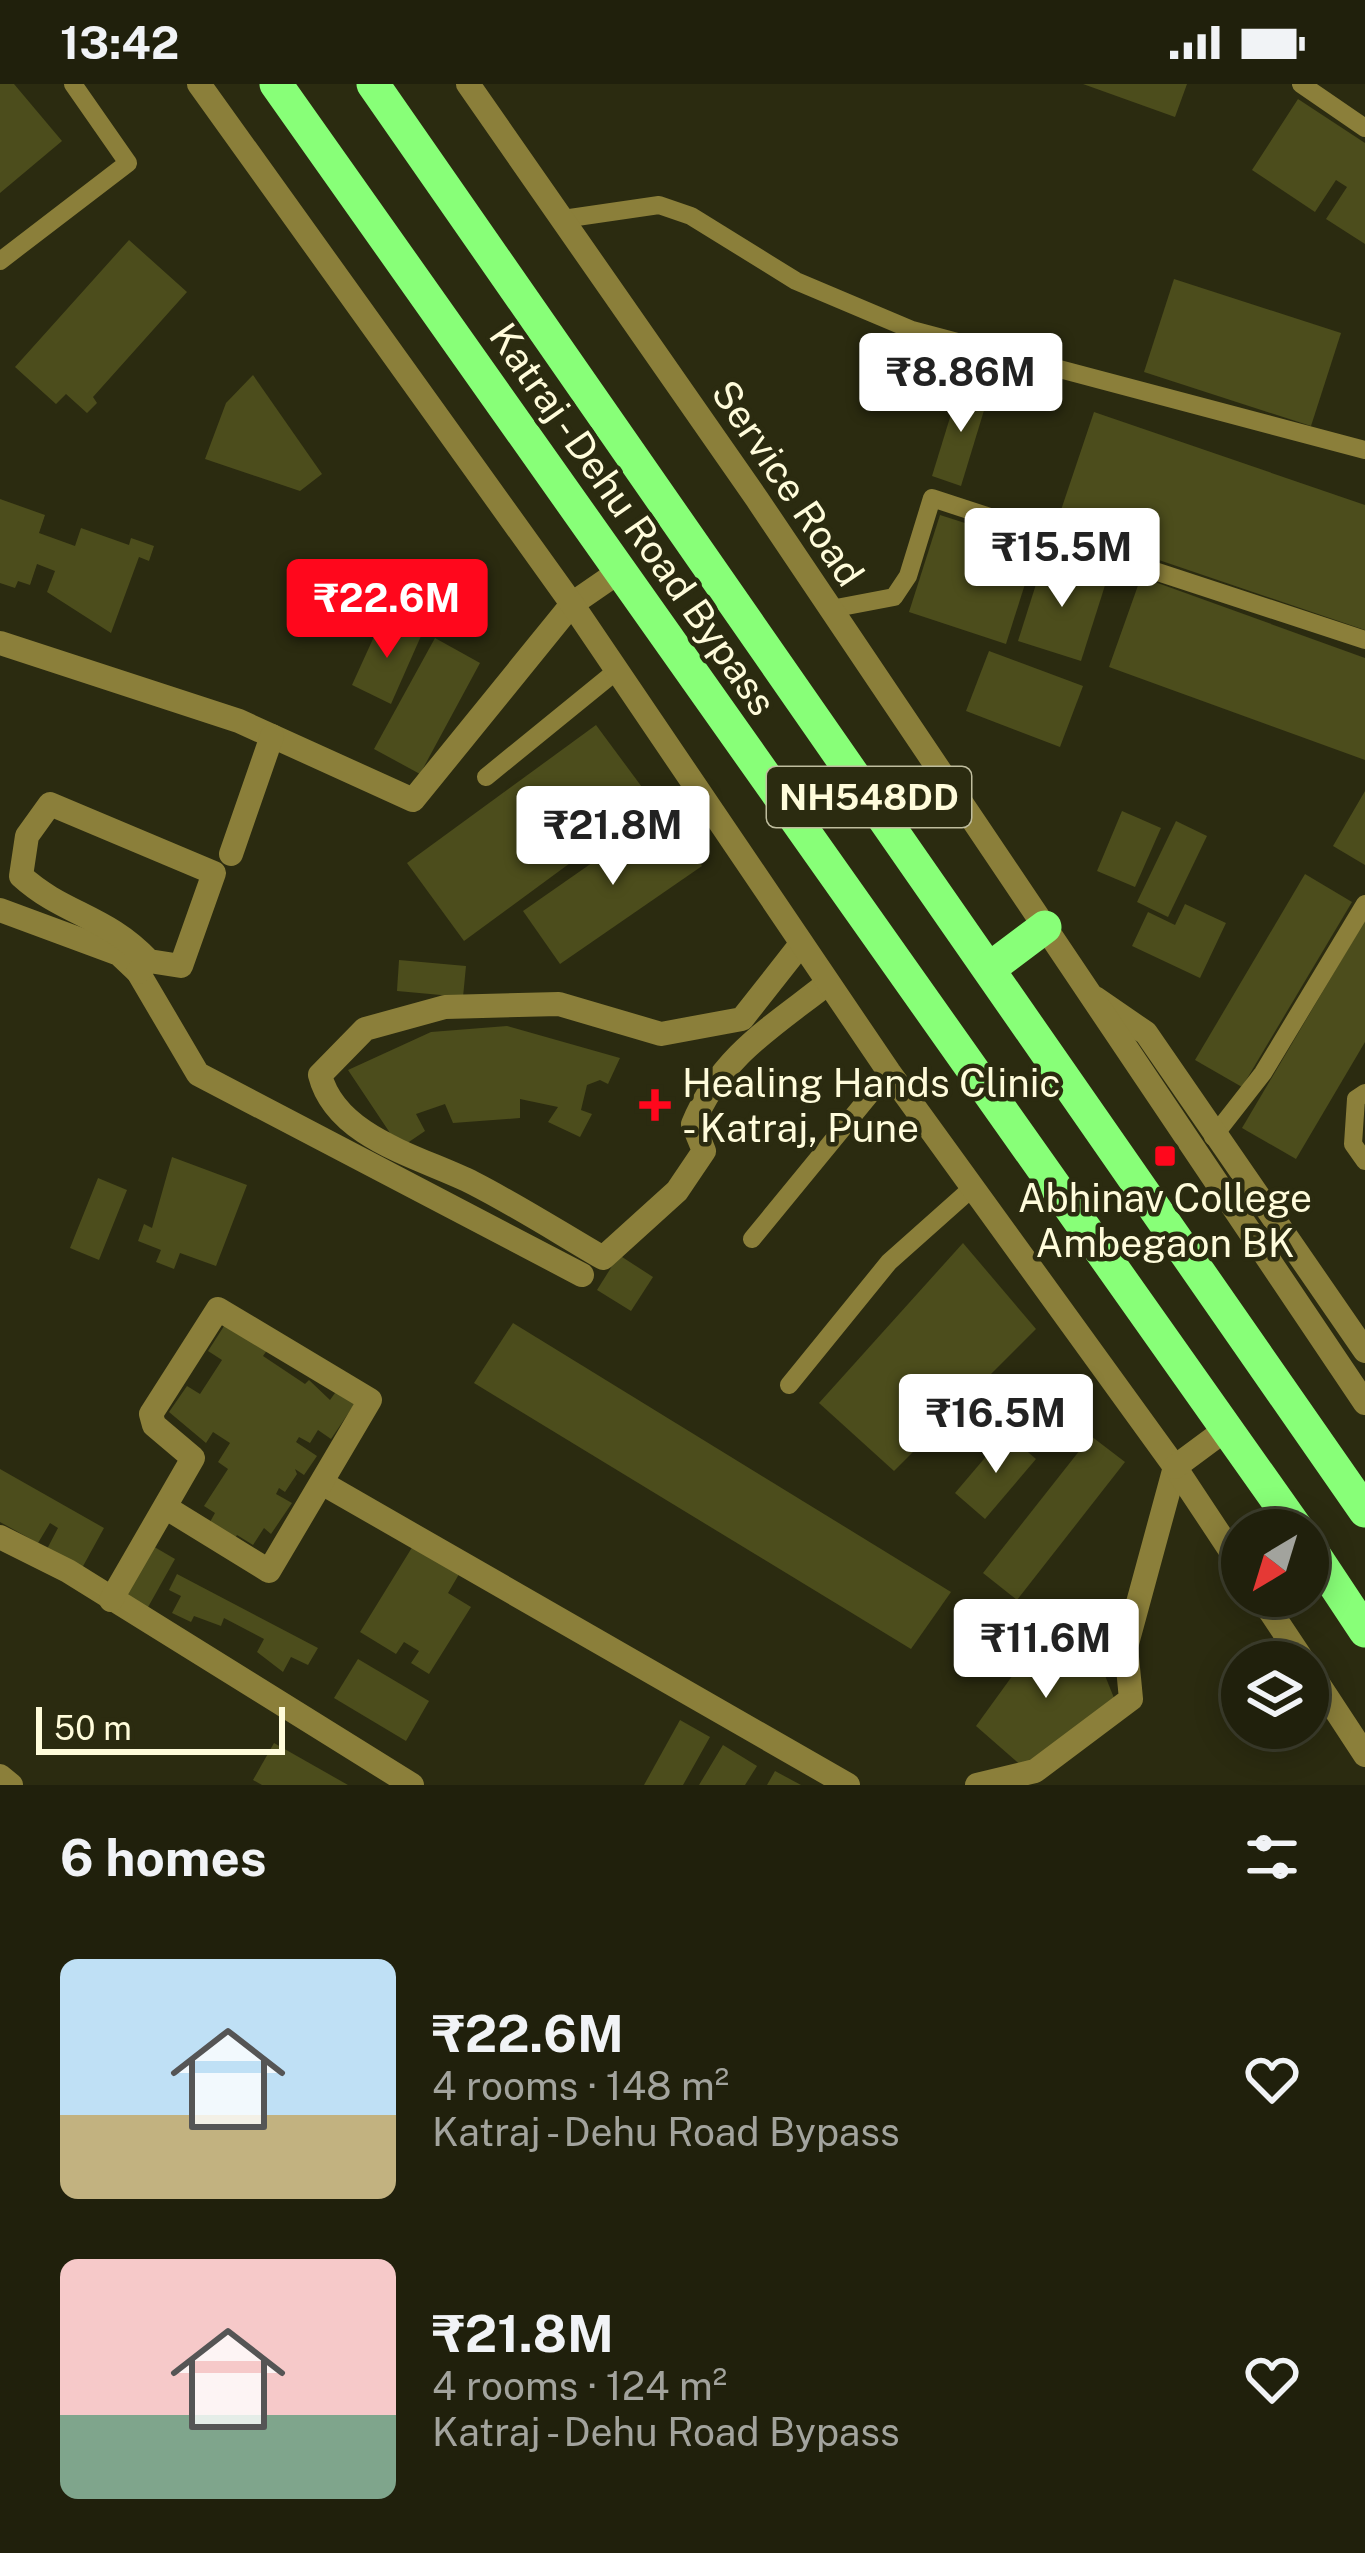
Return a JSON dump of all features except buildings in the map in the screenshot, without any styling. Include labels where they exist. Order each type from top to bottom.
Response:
[{"type":"highway","name":"Katraj - Dehu Road Bypass","points":[[276,84],[617,573],[1284,1509]]},
{"type":"highway","name":"Katraj - Dehu Road Bypass","points":[[373,84],[1365,1511]]},
{"type":"highway","points":[[989,969],[1045,927]]},
{"type":"highway","points":[[1329,1577],[1365,1631]]},
{"type":"street","points":[[199,84],[572,604],[889,1072],[1221,1536]]},
{"type":"street","name":"Service Road","points":[[467,84],[831,609],[1365,1403]]},
{"type":"street","points":[[0,643],[272,736],[413,800],[572,604],[617,573]]},
{"type":"street","points":[[231,854],[272,736]]},
{"type":"street","points":[[0,910],[144,966],[181,966],[214,873],[50,805],[27,836],[21,876],[39,892],[120,930],[144,966],[198,1075],[582,1275]]},
{"type":"street","points":[[801,944],[742,1019],[661,1034],[559,1004],[445,1007],[365,1029],[320,1075],[325,1096],[378,1141],[474,1184],[602,1258],[677,1190],[704,1151],[693,1124],[710,1083],[730,1060],[828,983]]},
{"type":"street","points":[[1088,993],[1146,1034],[1213,1138],[1365,1350]]},
{"type":"street","points":[[111,1600],[194,1456],[154,1425],[151,1414],[222,1308],[370,1400],[268,1572],[165,1507]]},
{"type":"street","points":[[977,1785],[1035,1772],[1131,1700],[1126,1646],[1175,1466],[1228,1427]]},
{"type":"street","points":[[322,1483],[848,1785]]},
{"type":"street","points":[[0,1537],[412,1785]]},
{"type":"street","points":[[1329,1700],[1365,1755]]},
{"type":"street","points":[[0,1776],[11,1785]]},
{"type":"lane","points":[[0,261],[128,163],[73,84]]},
{"type":"lane","points":[[1301,84],[1365,128]]},
{"type":"lane","points":[[563,219],[659,205],[691,216],[796,281],[912,330],[1365,450]]},
{"type":"lane","points":[[831,609],[894,597],[908,576],[932,498],[1365,640]]},
{"type":"lane","points":[[486,777],[615,672]]},
{"type":"lane","points":[[1213,1138],[1263,1072],[1365,904]]},
{"type":"lane","points":[[752,1239],[889,1072]]},
{"type":"lane","points":[[1365,1093],[1356,1100],[1353,1144],[1365,1161]]},
{"type":"lane","points":[[789,1385],[889,1262],[971,1189]]},
{"type":"place","name":"Healing Hands Clinic - Katraj, Pune","points":[[655,1105]]},
{"type":"place","name":"Abhinav College Ambegaon BK","points":[[1165,1156]]}]
